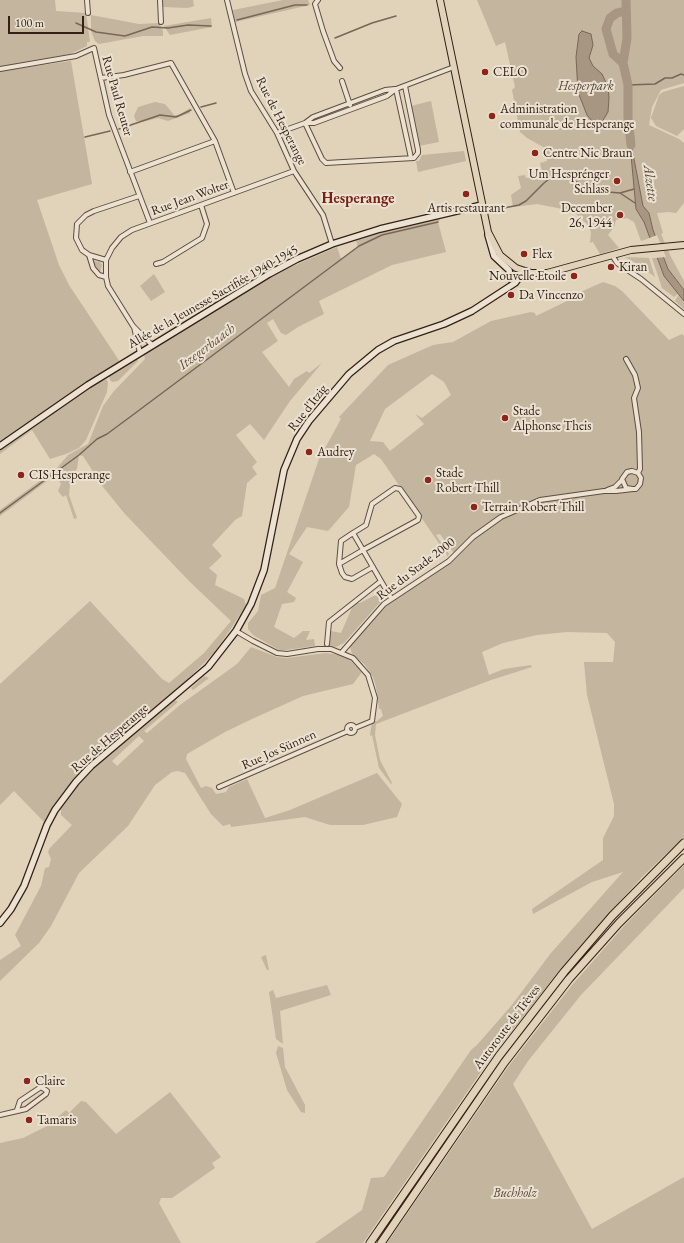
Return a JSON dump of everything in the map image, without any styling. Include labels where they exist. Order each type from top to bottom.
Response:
[{"type":"highway","name":"Autoroute de Trèves","points":[[370,1243],[489,1069],[564,972],[612,916],[684,843]]},
{"type":"highway","name":"Autoroute de Trèves","points":[[380,1243],[504,1063],[570,979],[619,923],[684,858]]},
{"type":"main road","points":[[440,0],[482,205],[494,256],[500,264],[509,270],[511,279]]},
{"type":"main road","name":"Allée de la Jeunesse Sacrifiée 1940-1945","points":[[0,446],[88,384],[269,274],[332,244],[387,228],[482,205]]},
{"type":"main road","points":[[488,232],[500,255],[516,268],[524,271],[547,273],[631,250],[666,245],[684,245]]},
{"type":"main road","points":[[507,288],[516,268]]},
{"type":"main road","name":"Rue d'Itzig","points":[[236,631],[251,604],[264,570],[284,470],[297,440],[309,421],[349,374],[378,350],[394,340],[460,317],[515,283],[524,271]]},
{"type":"main road","name":"Rue de Hesperange","points":[[0,923],[11,909],[24,886],[47,825],[55,810],[76,782],[91,766],[208,668],[236,631]]},
{"type":"street","points":[[87,0],[88,13]]},
{"type":"street","points":[[160,0],[161,22]]},
{"type":"street","name":"Rue de Hesperange","points":[[227,0],[245,74],[251,91],[277,133],[294,171],[316,202],[323,215],[332,244]]},
{"type":"street","points":[[318,0],[315,4],[323,31],[334,61],[340,68]]},
{"type":"street","name":"Rue Paul Reuter","points":[[0,69],[76,56],[94,48],[109,115],[150,223]]},
{"type":"street","points":[[101,78],[124,75],[171,63],[193,105],[200,113],[215,141],[234,193]]},
{"type":"street","points":[[306,123],[313,117],[350,103],[385,90],[405,86],[454,68]]},
{"type":"street","points":[[342,81],[352,109]]},
{"type":"street","points":[[306,123],[322,160],[326,163],[411,158],[417,156],[418,150],[405,86]]},
{"type":"street","points":[[277,133],[306,123],[314,123],[352,109],[387,96],[396,89]]},
{"type":"street","points":[[396,89],[411,158]]},
{"type":"street","points":[[130,172],[215,141]]},
{"type":"street","name":"Rue Jean Wolter","points":[[106,260],[112,248],[121,238],[132,230],[294,171]]},
{"type":"street","points":[[139,196],[86,215],[77,224],[76,233],[78,244],[82,250],[89,255],[106,260],[106,277],[111,295],[134,326],[152,345]]},
{"type":"street","points":[[156,264],[163,262],[202,238],[207,224],[201,205]]},
{"type":"street","points":[[89,255],[92,268],[99,275],[106,277]]},
{"type":"street","points":[[612,255],[617,263],[642,279],[684,314]]},
{"type":"street","points":[[134,326],[140,353]]},
{"type":"street","points":[[622,479],[624,486],[633,490],[638,487],[641,481],[638,473],[640,469],[634,398],[638,388],[635,375],[626,359]]},
{"type":"street","name":"Rue du Stade 2000","points":[[604,491],[615,487],[627,472],[632,471],[638,473]]},
{"type":"street","points":[[339,564],[418,520],[419,516],[400,489],[395,488],[372,504],[366,525],[341,541],[339,564],[342,573],[352,580],[373,567]]},
{"type":"street","name":"Rue du Stade 2000","points":[[342,652],[391,598],[449,561],[488,526],[515,510],[540,500],[604,491],[633,490]]},
{"type":"street","points":[[353,533],[391,598]]},
{"type":"street","points":[[326,644],[329,622],[381,581]]},
{"type":"street","points":[[236,631],[277,653],[287,654],[318,649],[342,652]]},
{"type":"street","name":"Rue Jos Sünnen","points":[[219,787],[348,731],[350,726],[355,728],[372,721],[375,698],[368,676],[353,658],[342,652]]},
{"type":"street","points":[[0,1115],[26,1108],[35,1103],[46,1094],[47,1091],[41,1087],[20,1101],[17,1110]]},
{"type":"green space","points":[[0,0],[55,0],[56,11],[86,13],[90,42],[87,42],[87,46],[70,54],[0,67]]},
{"type":"green space","points":[[163,0],[193,0],[194,6],[188,8],[163,7]]},
{"type":"green space","points":[[283,0],[308,0],[310,5],[235,22],[233,10]]},
{"type":"green space","name":"Hesperpark","points":[[477,0],[684,0],[684,83],[661,90],[652,107],[649,125],[679,139],[684,143],[684,203],[676,213],[657,213],[663,233],[661,234],[684,281],[684,290],[668,269],[656,236],[641,241],[634,222],[627,218],[616,220],[614,227],[608,235],[619,248],[600,254],[593,242],[590,243],[591,232],[587,224],[573,211],[537,204],[513,207],[511,195],[521,188],[518,176],[525,175],[526,178],[543,175],[540,163],[547,161],[545,148],[527,138],[520,132],[517,116],[520,112],[516,110],[512,90],[515,87],[505,42],[496,46]]},
{"type":"green space","points":[[91,15],[139,24],[159,23],[163,31],[163,36],[143,36],[99,44],[95,41],[91,31]]},
{"type":"green space","points":[[211,18],[212,27],[170,35],[164,26]]},
{"type":"green space","points":[[71,61],[92,184],[37,200],[59,265],[69,285],[120,362],[102,373],[108,382],[107,392],[86,440],[79,448],[50,459],[32,430],[0,454],[0,71]]},
{"type":"green space","points":[[684,86],[684,129],[677,136],[656,126],[651,118],[659,95],[663,92]]},
{"type":"green space","points":[[431,101],[439,142],[419,146],[411,106]]},
{"type":"green space","points":[[155,102],[165,104],[174,115],[179,115],[190,108],[190,113],[168,121],[158,118],[142,122],[136,121],[134,116],[138,107]]},
{"type":"green space","points":[[464,151],[466,161],[418,172],[416,161],[419,161],[422,155]]},
{"type":"green space","points":[[441,218],[438,222],[446,252],[392,265],[319,301],[324,314],[286,335],[281,333],[273,319],[267,323],[278,341],[262,352],[289,387],[294,379],[307,371],[309,373],[322,363],[290,401],[264,440],[250,424],[236,435],[257,462],[252,467],[257,474],[247,483],[242,516],[235,520],[212,545],[222,556],[209,568],[217,575],[215,585],[244,599],[246,605],[214,653],[186,681],[160,703],[163,706],[175,700],[178,702],[144,731],[147,733],[180,705],[237,664],[251,647],[277,657],[287,658],[326,653],[340,655],[350,660],[362,672],[353,684],[303,696],[225,732],[187,754],[186,759],[201,788],[206,786],[212,788],[216,794],[226,792],[229,787],[247,779],[265,818],[290,810],[377,773],[402,804],[397,817],[363,825],[330,825],[305,817],[231,827],[230,824],[223,826],[211,814],[185,773],[178,771],[172,772],[155,785],[128,826],[79,873],[51,926],[39,943],[0,981],[0,960],[21,946],[15,935],[41,886],[45,868],[49,867],[51,859],[48,852],[49,849],[72,825],[61,815],[61,810],[55,810],[53,807],[44,822],[14,791],[0,805],[0,684],[90,601],[162,679],[169,683],[204,653],[231,621],[190,582],[125,514],[103,487],[83,456],[79,455],[77,469],[71,475],[69,495],[77,518],[74,519],[66,495],[63,497],[58,491],[61,484],[55,475],[0,516],[0,510],[56,469],[68,455],[88,444],[103,406],[114,391],[145,359],[144,355],[255,286],[284,270],[337,247],[341,259],[358,247],[356,241],[380,232]],"holes":[[[139,736],[144,741],[117,766],[112,761]]]},
{"type":"green space","points":[[625,257],[649,258],[655,277],[639,265]]},
{"type":"green space","points":[[652,258],[657,258],[664,276],[679,293],[674,297],[662,288]]},
{"type":"green space","points":[[94,261],[100,262],[102,265],[100,273],[93,263]]},
{"type":"green space","points":[[154,274],[165,292],[151,301],[140,286]]},
{"type":"green space","points":[[603,282],[615,286],[622,291],[669,340],[682,334],[684,336],[684,837],[643,876],[609,913],[561,969],[494,1053],[363,1243],[315,1243],[362,1210],[371,1178],[384,1177],[471,1050],[511,1006],[551,953],[623,872],[592,882],[533,914],[532,909],[603,860],[603,838],[614,816],[614,804],[587,695],[584,662],[613,662],[615,642],[607,633],[567,632],[537,635],[503,643],[482,652],[489,675],[504,669],[531,665],[532,667],[491,680],[376,724],[375,735],[380,760],[392,783],[391,784],[379,768],[372,735],[370,736],[372,721],[377,721],[383,716],[381,709],[379,709],[376,687],[373,677],[365,665],[352,654],[350,646],[392,600],[455,555],[440,534],[436,535],[449,554],[447,557],[381,459],[374,454],[356,465],[349,507],[328,531],[307,527],[289,554],[303,562],[287,592],[296,598],[294,602],[282,604],[274,627],[294,638],[303,631],[310,631],[306,640],[314,639],[315,646],[279,650],[253,635],[248,629],[248,623],[258,611],[261,595],[275,588],[319,459],[341,419],[339,417],[388,365],[433,345],[453,342],[491,321],[531,312],[535,313],[536,316],[567,301],[567,298]],"holes":[[[432,374],[444,382],[451,395],[422,418],[415,414],[424,424],[390,451],[383,442],[370,441],[385,409]]]},
{"type":"green space","points":[[679,294],[684,301],[684,309],[675,301]]},
{"type":"green space","points":[[138,359],[138,361],[118,381],[112,382],[110,380],[109,376]]},
{"type":"green space","points":[[383,591],[383,599],[344,643],[336,647],[330,646],[328,643],[331,631],[341,633],[354,603],[360,603]]},
{"type":"green space","points":[[204,676],[209,678],[193,690],[191,688]]},
{"type":"green space","name":"Buchholz","points":[[684,865],[684,888],[581,995],[528,1061],[513,1084],[592,1229],[684,1177],[684,1243],[387,1243],[508,1067],[573,984],[624,926]]},
{"type":"green space","points":[[266,955],[269,970],[267,970],[261,957]]},
{"type":"green space","points":[[327,985],[331,995],[280,1011],[283,1044],[276,1039],[269,992],[273,990],[276,998]]},
{"type":"green space","points":[[278,1046],[283,1048],[285,1067],[305,1105],[305,1113],[301,1112],[287,1090],[276,1053]]},
{"type":"green space","points":[[170,1092],[221,1157],[212,1163],[215,1168],[172,1198],[161,1198],[159,1203],[181,1243],[0,1243],[0,1143],[23,1138],[47,1126],[66,1110],[69,1113],[81,1101],[86,1102],[116,1134]]},
{"type":"shaded area","points":[[582,31],[591,34],[593,45],[589,58],[593,66],[602,74],[608,87],[608,112],[602,122],[599,123],[592,121],[587,115],[578,92],[576,57],[579,34]]},
{"type":"shaded area","name":"Alzette","points":[[629,133],[643,206],[649,213],[653,230],[668,269],[684,290],[684,301],[664,276],[644,222],[636,209]]},
{"type":"pier","points":[[657,235],[666,257],[655,258],[647,239]]},
{"type":"waterway","name":"Alzette","points":[[626,0],[627,38],[623,63],[628,85],[628,118],[631,145]]},
{"type":"waterway","points":[[237,20],[295,5],[307,5]]},
{"type":"waterway","name":"Alzette","points":[[623,63],[613,54],[606,29],[610,18],[617,13],[625,11]]},
{"type":"waterway","points":[[335,38],[372,23],[396,16]]},
{"type":"waterway","points":[[76,23],[96,32],[125,36],[152,27],[168,28],[188,25],[211,26]]},
{"type":"waterway","points":[[628,85],[655,84],[665,78],[672,78],[681,74],[684,75]]},
{"type":"waterway","points":[[201,107],[216,103]]},
{"type":"waterway","points":[[119,129],[160,115],[176,117],[191,110]]},
{"type":"waterway","points":[[85,137],[110,131]]},
{"type":"waterway","name":"Itzegerbaach","points":[[489,211],[519,205],[526,201],[544,183],[558,172],[568,175],[583,187],[603,192]]},
{"type":"waterway","name":"Itzegerbaach","points":[[608,192],[620,193],[634,189]]},
{"type":"waterway","points":[[620,193],[635,203]]},
{"type":"waterway","name":"Itzegerbaach","points":[[0,513],[79,455],[97,439],[107,434],[359,246],[382,235],[438,222]]},
{"type":"place","name":"CELO","points":[[485,72]]},
{"type":"place","name":"Administration communale de Hesperange","points":[[492,116]]},
{"type":"place","name":"Centre Nic Braun","points":[[535,153]]},
{"type":"place","name":"Um Hesprénger Schlass","points":[[617,181]]},
{"type":"place","name":"Artis restaurant","points":[[466,194]]},
{"type":"place","name":"December 26, 1944","points":[[620,215]]},
{"type":"place","name":"Flex","points":[[524,254]]},
{"type":"place","name":"Kiran","points":[[611,267]]},
{"type":"place","name":"Nouvelle Etoile","points":[[574,276]]},
{"type":"place","name":"Da Vincenzo","points":[[511,295]]},
{"type":"place","name":"Stade Alphonse Theis","points":[[505,418]]},
{"type":"place","name":"Audrey","points":[[309,452]]},
{"type":"place","name":"CIS Hesperange","points":[[21,475]]},
{"type":"place","name":"Stade Robert Thill","points":[[428,480]]},
{"type":"place","name":"Terrain Robert Thill","points":[[474,507]]},
{"type":"place","name":"Claire","points":[[27,1081]]},
{"type":"place","name":"Tamaris","points":[[29,1120]]},
{"type":"district","name":"Hesperange","points":[[358,199]]}]
